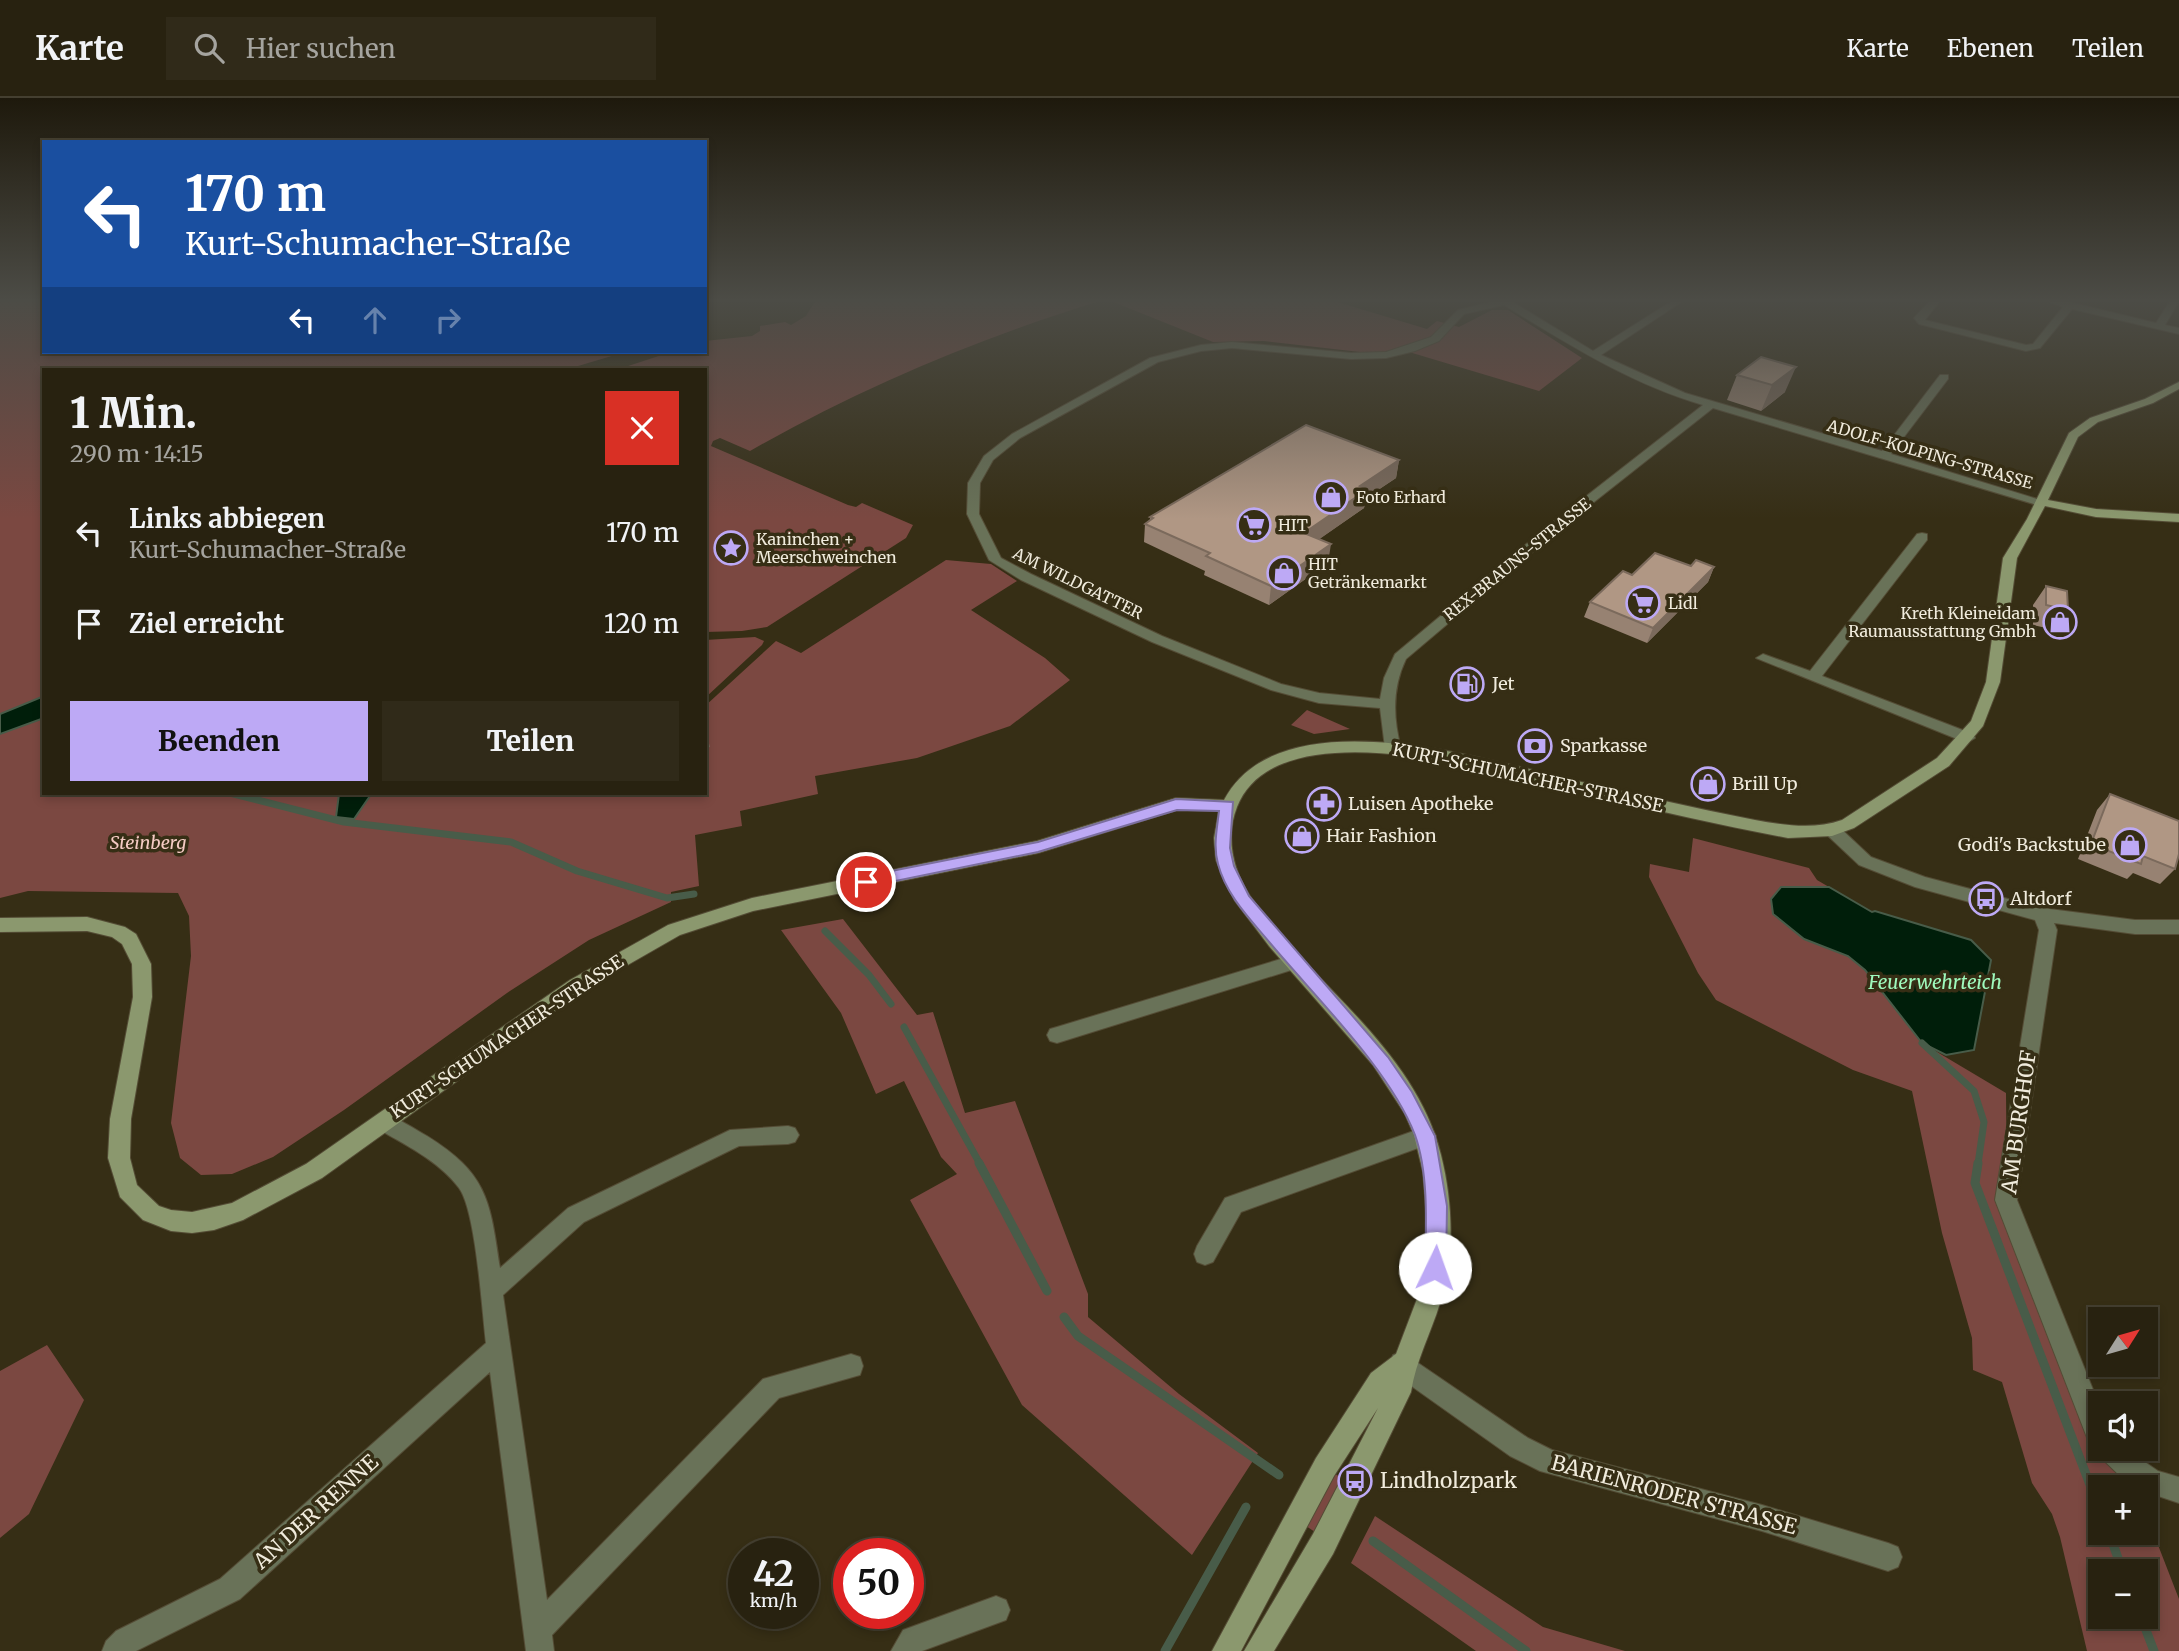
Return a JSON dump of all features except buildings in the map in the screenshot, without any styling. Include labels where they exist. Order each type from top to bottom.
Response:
[{"type":"main road","name":"KURT-SCHUMACHER-STRASSE","points":[[0,925],[68,925],[115,930],[127,937],[140,954],[144,983],[119,1128],[120,1156],[126,1184],[140,1207],[159,1217],[209,1220],[275,1194],[314,1171],[577,985],[643,945],[674,930],[785,897],[1038,847],[1176,804],[1228,806],[1249,778],[1285,759],[1332,748],[1393,748],[1436,755],[1743,824],[1788,832],[1832,830],[1847,824],[1935,768],[1967,738],[1986,706],[1993,682],[2006,572],[2070,441],[2079,430],[2094,420],[2149,401],[2179,385]]},
{"type":"main road","points":[[2041,502],[2096,513],[2179,518]]},
{"type":"main road","points":[[1228,806],[1223,830],[1226,866],[1242,899],[1381,1062],[1405,1097],[1425,1136],[1437,1206],[1438,1247],[1433,1289],[1402,1364],[1399,1392],[1323,1544],[1258,1651]]},
{"type":"main road","points":[[1226,1651],[1325,1467],[1380,1382],[1402,1364]]},
{"type":"street","name":"AM WILDGATTER","points":[[1130,373],[1016,436],[988,458],[974,483],[973,514],[996,560],[1157,639],[1276,687],[1320,698],[1388,704]]},
{"type":"street","name":"ADOLF-KOLPING-STRASSE","points":[[1632,373],[1710,405],[2041,502]]},
{"type":"street","points":[[1883,457],[1944,377]]},
{"type":"street","name":"REX-BRAUNS-STRASSE","points":[[1393,748],[1389,736],[1388,704],[1395,665],[1409,648],[1683,423],[1710,405]]},
{"type":"street","points":[[1813,678],[1922,537]]},
{"type":"street","points":[[1763,658],[1967,738]]},
{"type":"street","points":[[1832,830],[1865,861],[1886,871],[2042,915],[2135,927],[2179,927]]},
{"type":"street","name":"AM BURGHOF","points":[[2042,915],[2048,930],[2007,1200],[2088,1408]]},
{"type":"street","points":[[1057,1035],[1294,962]]},
{"type":"street","points":[[383,1122],[412,1139],[464,1178],[475,1196],[492,1290],[538,1640]]},
{"type":"street","points":[[492,1290],[576,1216],[737,1137],[788,1135]]},
{"type":"street","points":[[1205,1254],[1233,1205],[1425,1136]]},
{"type":"street","name":"AN DER RENNE","points":[[116,1651],[126,1641],[230,1589],[499,1348]]},
{"type":"street","name":"BARIENRODER STRASSE","points":[[1402,1364],[1519,1447],[1549,1462],[1762,1518],[1888,1557]]},
{"type":"street","points":[[538,1640],[772,1388],[852,1366]]},
{"type":"street","points":[[2122,1461],[2158,1487],[2179,1490]]},
{"type":"street","points":[[905,1651],[913,1640],[996,1610]]},
{"type":"green space","name":"Steinberg","points":[[0,373],[42,373],[42,795],[707,795],[707,704],[776,641],[801,653],[946,560],[991,564],[1017,581],[971,610],[1045,658],[1070,680],[1010,726],[917,758],[815,776],[818,794],[740,811],[742,826],[695,835],[699,886],[671,892],[671,902],[589,940],[507,993],[344,1110],[273,1157],[232,1174],[201,1175],[180,1158],[171,1123],[191,956],[189,916],[178,893],[28,891],[0,898]]},
{"type":"green space","points":[[707,373],[905,373],[834,406],[750,451],[720,438],[713,441],[711,446],[848,505],[856,507],[862,503],[913,525],[906,538],[767,627],[707,632]]},
{"type":"green space","points":[[1481,373],[1562,373],[1539,391]]},
{"type":"green space","points":[[755,637],[764,641],[707,696],[707,640]]},
{"type":"green space","points":[[1307,710],[1350,729],[1314,734],[1291,725]]},
{"type":"green space","points":[[1693,838],[1809,868],[1817,880],[1829,887],[1781,887],[1804,939],[1848,956],[1865,970],[1922,1043],[2006,1093],[2007,1200],[2088,1417],[2088,1461],[2111,1461],[2124,1475],[2088,1475],[2088,1545],[2158,1545],[2179,1599],[2179,1651],[2087,1651],[2060,1537],[2052,1514],[2032,1483],[2002,1382],[1973,1370],[1972,1338],[1942,1233],[1912,1091],[1853,1070],[1716,1000],[1698,973],[1649,877],[1650,864],[1689,872]]},
{"type":"green space","points":[[843,919],[917,1015],[933,1012],[965,1113],[1015,1101],[1088,1294],[1088,1317],[1179,1394],[1258,1453],[1192,1555],[1022,1405],[910,1200],[957,1174],[941,1157],[904,1081],[876,1094],[841,1013],[781,930]]},
{"type":"green space","points":[[47,1345],[84,1400],[29,1514],[0,1538],[0,1371]]},
{"type":"green space","points":[[1334,1473],[1346,1481],[1318,1534],[1306,1526]]},
{"type":"green space","points":[[1375,1516],[1543,1627],[1625,1651],[1476,1651],[1351,1563]]},
{"type":"water","points":[[42,697],[42,719],[0,734],[0,714]]},
{"type":"water","points":[[339,795],[371,795],[354,819],[336,817]]},
{"type":"water","name":"Feuerwehrteich","points":[[1781,887],[1829,887],[1872,912],[1971,940],[1991,960],[1974,1050],[1946,1055],[1922,1043],[1865,970],[1848,956],[1804,939],[1773,914],[1771,899]]},
{"type":"waterway","points":[[238,795],[344,822],[511,842],[577,871],[667,898],[694,894]]},
{"type":"waterway","points":[[825,931],[869,975],[891,1004]]},
{"type":"waterway","points":[[904,1027],[980,1164]]},
{"type":"waterway","points":[[1922,1043],[1974,1091],[1984,1122],[1978,1164]]},
{"type":"waterway","points":[[979,1163],[1047,1291]]},
{"type":"waterway","points":[[1978,1163],[1975,1183],[2088,1480]]},
{"type":"waterway","points":[[1064,1317],[1078,1336],[1279,1475]]},
{"type":"waterway","points":[[1165,1651],[1246,1507]]},
{"type":"waterway","points":[[1373,1541],[1526,1651]]},
{"type":"waterway","points":[[2113,1545],[2118,1559]]},
{"type":"waterway","points":[[2146,1629],[2154,1651]]},
{"type":"place","name":"Foto Erhard","points":[[1331,497]]},
{"type":"place","name":"HIT","points":[[1254,525]]},
{"type":"place","name":"Kaninchen + Meerschweinchen","points":[[731,548]]},
{"type":"place","name":"HIT Getränkemarkt","points":[[1284,573]]},
{"type":"place","name":"Lidl","points":[[1643,603]]},
{"type":"place","name":"Kreth Kleineidam Raumausstattung Gmbh","points":[[2060,622]]},
{"type":"place","name":"Jet","points":[[1467,684]]},
{"type":"place","name":"Sparkasse","points":[[1535,746]]},
{"type":"place","name":"Brill Up","points":[[1708,784]]},
{"type":"place","name":"Luisen Apotheke","points":[[1324,804]]},
{"type":"place","name":"Hair Fashion","points":[[1302,836]]},
{"type":"place","name":"Godi's Backstube","points":[[2130,845]]},
{"type":"place","name":"Altdorf","points":[[1986,899]]},
{"type":"place","name":"Lindholzpark","points":[[1355,1481]]},
{"type":"route","points":[[866,882],[1038,847],[1081,836],[1176,804],[1228,806],[1224,821],[1223,848],[1226,866],[1242,899],[1381,1062],[1418,1120],[1425,1136],[1437,1206],[1438,1247],[1435,1268]]}]
